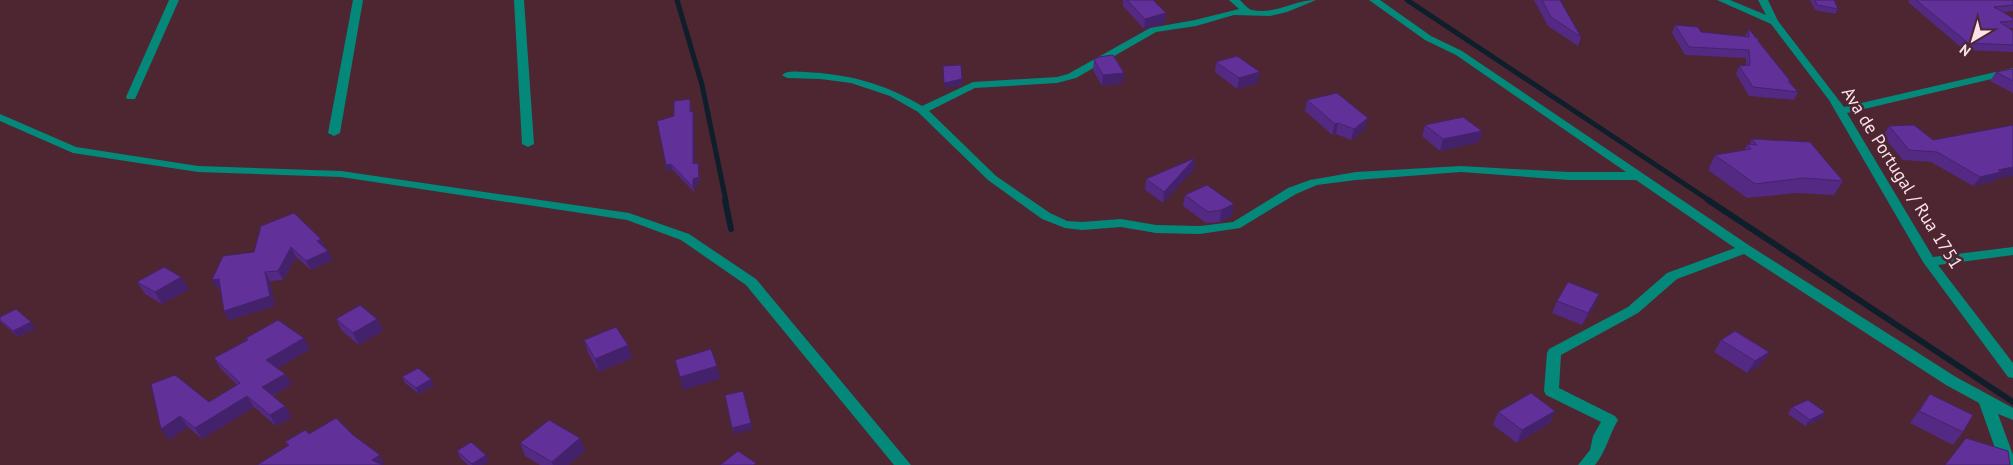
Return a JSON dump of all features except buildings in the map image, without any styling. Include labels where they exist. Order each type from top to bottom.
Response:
[{"type":"street","points":[[131,97],[174,0]]},
{"type":"street","points":[[334,133],[358,0]]},
{"type":"street","points":[[519,0],[528,144]]},
{"type":"street","points":[[1234,0],[1247,11]]},
{"type":"street","points":[[922,110],[973,85],[1056,80],[1072,76],[1152,30],[1247,11],[1270,13],[1311,0]]},
{"type":"street","points":[[1374,0],[1427,37],[1459,53],[1745,249],[1951,381],[2013,414]]},
{"type":"street","points":[[1722,0],[1774,22]]},
{"type":"street","name":"Ava de Portugal / Rua 1751","points":[[1762,0],[1774,22],[1840,111],[1930,262],[2013,373]]},
{"type":"street","points":[[1840,111],[2013,71]]},
{"type":"street","points":[[787,75],[820,76],[865,83],[894,94],[922,110],[992,178],[1046,216],[1065,224],[1082,226],[1106,222],[1121,222],[1156,229],[1200,230],[1236,225],[1292,191],[1314,182],[1356,176],[1461,169],[1568,176],[1640,176]]},
{"type":"street","points":[[0,117],[73,150],[198,169],[341,174],[628,217],[685,237],[751,282],[903,465]]},
{"type":"street","points":[[1586,465],[1598,452],[1601,436],[1610,420],[1551,390],[1554,353],[1633,310],[1672,276],[1745,249]]},
{"type":"street","points":[[1930,262],[2012,252]]},
{"type":"street","points":[[1984,400],[2009,465]]},
{"type":"waterway","points":[[677,0],[702,85],[726,201]]},
{"type":"waterway","points":[[1407,0],[1710,201]]},
{"type":"waterway","points":[[725,200],[731,229]]},
{"type":"waterway","points":[[1708,200],[2013,402]]}]
